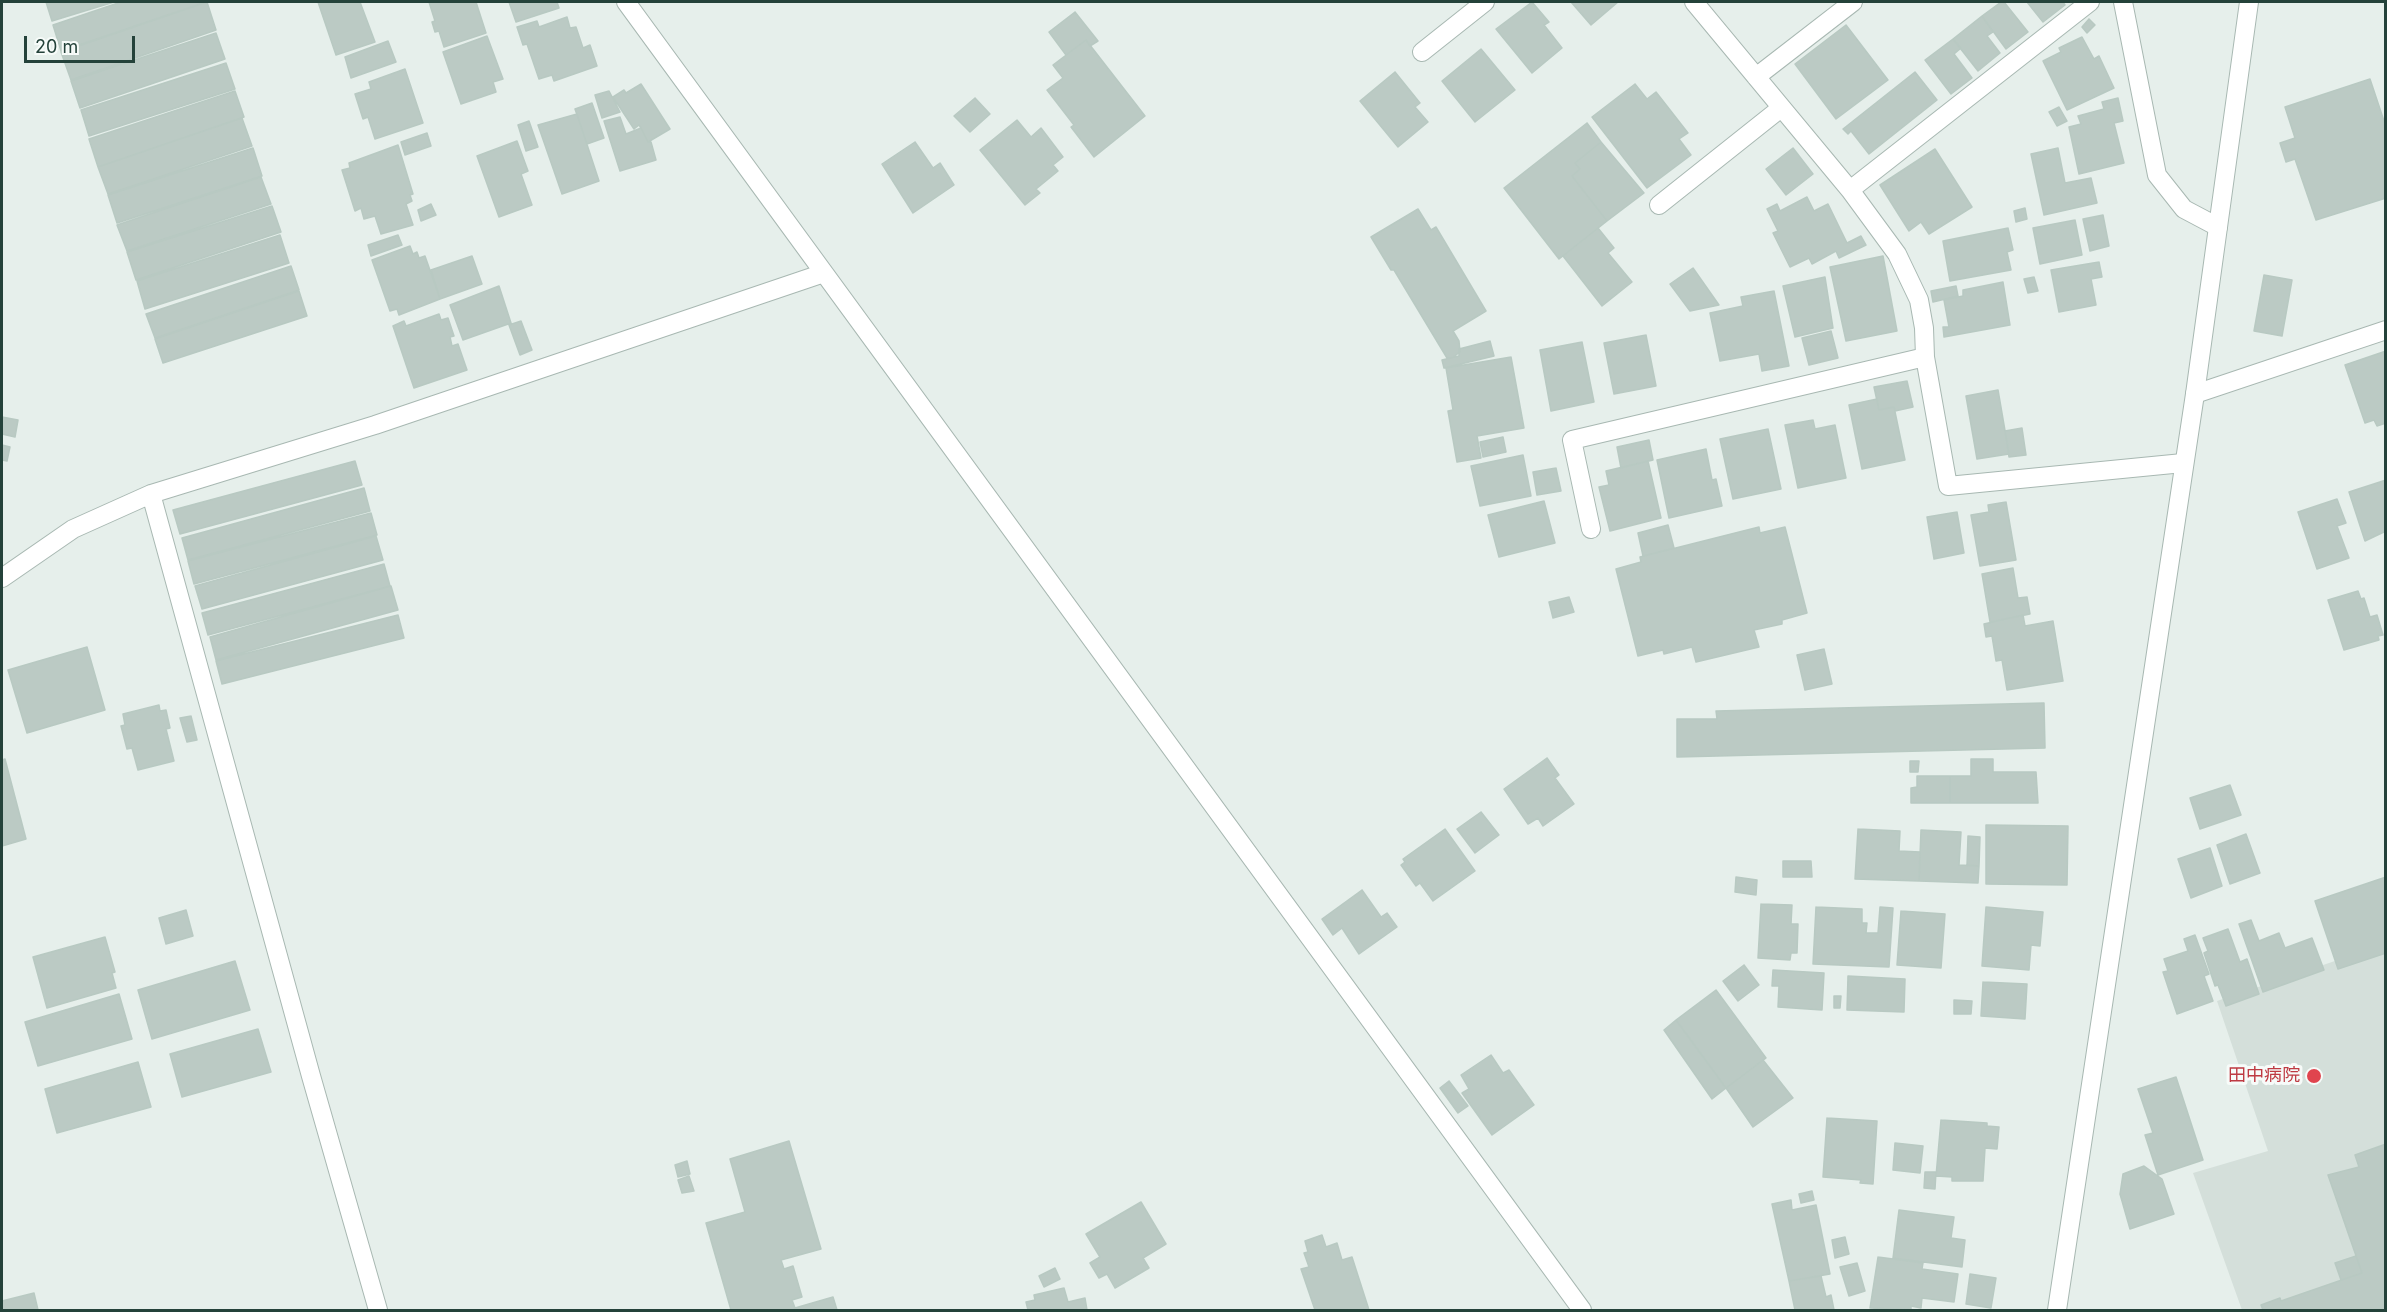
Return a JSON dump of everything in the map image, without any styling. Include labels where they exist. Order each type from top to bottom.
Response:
[{"type":"street","points":[[626,2],[1582,1311]]},
{"type":"street","points":[[1422,52],[1485,2]]},
{"type":"street","points":[[1694,2],[1850,190],[1898,254],[1919,300],[1924,328],[1925,357],[1948,486],[2183,463]]},
{"type":"street","points":[[1756,77],[1853,2]]},
{"type":"street","points":[[1850,190],[2091,2]]},
{"type":"street","points":[[2123,2],[2157,175],[2184,209],[2218,227]]},
{"type":"street","points":[[2057,1311],[2195,394],[2249,2]]},
{"type":"street","points":[[1659,205],[1782,108]]},
{"type":"street","points":[[2,578],[73,530],[152,494],[375,425],[824,273]]},
{"type":"street","points":[[2195,394],[2385,330]]},
{"type":"street","points":[[1591,529],[1572,440],[1925,357]]},
{"type":"street","points":[[152,494],[311,1076],[378,1311]]},
{"type":"shaded area","name":"田中病院","points":[[2385,944],[2385,1310],[2242,1310],[2193,1173],[2268,1151],[2217,1001]]},
{"type":"building","points":[[46,2],[114,2],[52,21]]},
{"type":"building","points":[[121,2],[206,2],[61,51],[53,25]]},
{"type":"building","points":[[207,2],[216,30],[71,80],[61,52]]},
{"type":"building","points":[[318,2],[360,2],[375,42],[336,55]]},
{"type":"building","points":[[429,2],[476,2],[486,33],[444,47],[439,31],[435,32],[432,22],[435,21]]},
{"type":"building","points":[[509,2],[557,2],[559,8],[516,22]]},
{"type":"building","points":[[1532,2],[1549,22],[1544,25],[1562,48],[1532,73],[1496,29]]},
{"type":"building","points":[[1571,2],[1618,2],[1591,25]]},
{"type":"building","points":[[2004,2],[2028,32],[2006,49],[1982,16]]},
{"type":"building","points":[[2027,2],[2063,2],[2065,5],[2043,22]]},
{"type":"building","points":[[1075,12],[1098,41],[1090,46],[1086,40],[1066,55],[1049,32]]},
{"type":"building","points":[[1982,16],[1993,32],[1987,36],[2000,53],[1978,71],[1953,39]]},
{"type":"building","points":[[567,17],[570,28],[576,27],[583,48],[590,45],[597,66],[554,81],[552,75],[539,79],[527,44],[523,45],[517,27],[537,21],[539,27]]},
{"type":"building","points":[[2089,19],[2095,25],[2087,33],[2082,27]]},
{"type":"building","points":[[1846,25],[1888,80],[1836,119],[1795,64]]},
{"type":"building","points":[[216,33],[225,59],[80,108],[71,81]]},
{"type":"building","points":[[487,36],[503,79],[493,82],[496,92],[461,104],[443,52]]},
{"type":"building","points":[[2082,37],[2094,59],[2099,56],[2114,88],[2067,110],[2043,61],[2061,52],[2059,48]]},
{"type":"building","points":[[1953,39],[1961,48],[1954,54],[1972,78],[1951,94],[1925,60]]},
{"type":"building","points":[[1086,40],[1145,116],[1094,157],[1071,127],[1074,125],[1047,90],[1063,78],[1053,65]]},
{"type":"building","points":[[388,41],[396,62],[351,78],[345,57]]},
{"type":"building","points":[[1481,49],[1515,90],[1475,122],[1442,81]]},
{"type":"building","points":[[226,63],[235,89],[89,136],[81,110]]},
{"type":"building","points":[[405,69],[423,123],[375,139],[368,117],[363,119],[355,94],[371,89],[369,82]]},
{"type":"building","points":[[1395,72],[1420,103],[1415,107],[1428,122],[1398,147],[1360,101]]},
{"type":"building","points":[[1915,72],[1937,100],[1869,154],[1851,131],[1848,134],[1843,129]]},
{"type":"building","points":[[2370,79],[2386,127],[2386,198],[2316,220],[2295,159],[2286,162],[2280,143],[2295,138],[2285,107]]},
{"type":"building","points":[[641,84],[670,129],[648,142],[639,125],[634,129],[613,97],[624,90],[626,93]]},
{"type":"building","points":[[1635,84],[1647,99],[1656,92],[1688,133],[1679,139],[1691,155],[1647,188],[1592,117]]},
{"type":"building","points":[[235,91],[244,117],[98,167],[89,139]]},
{"type":"building","points":[[609,91],[620,112],[602,118],[595,95]]},
{"type":"building","points":[[975,98],[990,114],[970,132],[954,116]]},
{"type":"building","points":[[2118,98],[2123,121],[2114,123],[2124,163],[2079,174],[2069,127],[2081,124],[2078,116],[2104,109],[2102,102]]},
{"type":"building","points":[[592,103],[604,138],[587,144],[575,109]]},
{"type":"building","points":[[2059,107],[2067,121],[2057,126],[2049,112]]},
{"type":"building","points":[[577,114],[599,181],[562,194],[538,125]]},
{"type":"building","points":[[620,117],[626,134],[641,128],[648,142],[651,142],[656,160],[620,171],[604,121]]},
{"type":"building","points":[[242,118],[252,146],[108,194],[98,167]]},
{"type":"building","points":[[1017,120],[1031,137],[1041,128],[1063,157],[1053,165],[1058,171],[1036,189],[1040,193],[1025,205],[980,150]]},
{"type":"building","points":[[529,121],[538,147],[526,151],[518,125]]},
{"type":"building","points":[[1587,123],[1601,142],[1575,163],[1580,169],[1572,176],[1607,221],[1559,259],[1504,188]]},
{"type":"building","points":[[427,133],[431,146],[405,155],[401,142]]},
{"type":"building","points":[[517,141],[528,171],[521,174],[532,205],[499,217],[477,156]]},
{"type":"building","points":[[915,142],[933,168],[940,163],[954,185],[913,213],[882,164]]},
{"type":"building","points":[[1601,142],[1644,193],[1607,221],[1572,176],[1580,169],[1575,163]]},
{"type":"building","points":[[398,145],[413,194],[410,195],[412,201],[406,204],[413,225],[381,234],[375,216],[364,219],[361,208],[355,211],[342,170],[350,168],[349,163]]},
{"type":"building","points":[[253,148],[262,176],[117,223],[108,195]]},
{"type":"building","points":[[1793,148],[1813,174],[1786,195],[1766,169]]},
{"type":"building","points":[[2058,148],[2065,183],[2091,178],[2097,203],[2044,215],[2031,154]]},
{"type":"building","points":[[1935,149],[1972,207],[1929,234],[1921,222],[1909,231],[1880,185]]},
{"type":"building","points":[[261,177],[271,204],[127,251],[117,225]]},
{"type":"building","points":[[1807,197],[1814,211],[1828,204],[1847,243],[1861,236],[1866,245],[1839,258],[1836,251],[1812,264],[1809,258],[1790,267],[1773,233],[1778,231],[1767,209],[1777,204],[1780,211]]},
{"type":"building","points":[[431,204],[436,215],[421,221],[418,210]]},
{"type":"building","points":[[272,206],[281,232],[136,280],[127,252]]},
{"type":"building","points":[[2025,208],[2027,219],[2016,222],[2014,211]]},
{"type":"building","points":[[1418,209],[1431,230],[1436,227],[1486,311],[1453,331],[1459,341],[1460,352],[1452,358],[1447,358],[1394,270],[1391,270],[1371,237]]},
{"type":"building","points":[[2103,215],[2109,246],[2090,251],[2083,219]]},
{"type":"building","points":[[2075,220],[2082,255],[2040,264],[2033,228]]},
{"type":"building","points":[[1598,228],[1614,248],[1608,253],[1632,282],[1602,306],[1563,256]]},
{"type":"building","points":[[2008,228],[2013,250],[2007,252],[2011,270],[1950,281],[1943,241]]},
{"type":"building","points":[[280,235],[289,263],[145,309],[137,281]]},
{"type":"building","points":[[398,235],[402,245],[371,256],[368,245]]},
{"type":"building","points":[[410,246],[413,254],[417,252],[419,258],[425,256],[440,299],[399,315],[397,309],[390,311],[372,260]]},
{"type":"building","points":[[472,256],[482,284],[440,299],[431,270]]},
{"type":"building","points":[[1883,256],[1897,331],[1846,341],[1830,267]]},
{"type":"building","points":[[2099,262],[2102,277],[2091,279],[2096,305],[2059,312],[2051,270]]},
{"type":"building","points":[[291,266],[299,290],[155,338],[146,314]]},
{"type":"building","points":[[1693,268],[1719,305],[1690,311],[1670,284]]},
{"type":"building","points":[[2264,275],[2292,280],[2282,336],[2254,331]]},
{"type":"building","points":[[1825,277],[1833,328],[1795,337],[1783,286]]},
{"type":"building","points":[[2034,277],[2038,291],[2028,293],[2024,279]]},
{"type":"building","points":[[2003,282],[2010,325],[1944,337],[1943,327],[1949,327],[1944,300],[1963,296],[1963,290]]},
{"type":"building","points":[[499,286],[511,323],[463,340],[450,305]]},
{"type":"building","points":[[1956,286],[1958,296],[1933,302],[1931,291]]},
{"type":"building","points":[[299,291],[307,316],[163,363],[155,339]]},
{"type":"building","points":[[1774,291],[1789,366],[1762,371],[1759,354],[1720,361],[1710,313],[1743,306],[1741,297]]},
{"type":"building","points":[[439,314],[441,320],[448,318],[454,336],[450,337],[452,346],[458,344],[467,370],[414,388],[393,326],[404,321],[406,326]]},
{"type":"building","points":[[521,321],[532,350],[520,355],[509,325]]},
{"type":"building","points":[[1831,331],[1838,358],[1809,365],[1802,338]]},
{"type":"building","points":[[1646,335],[1656,386],[1614,394],[1604,343]]},
{"type":"building","points":[[1490,341],[1494,356],[1444,368],[1442,360],[1459,356],[1459,349]]},
{"type":"building","points":[[1582,342],[1594,402],[1551,411],[1540,350]]},
{"type":"building","points":[[2386,351],[2386,423],[2377,426],[2374,420],[2365,423],[2345,365]]},
{"type":"building","points":[[1511,357],[1524,428],[1477,436],[1481,458],[1457,462],[1448,411],[1453,410],[1446,368]]},
{"type":"building","points":[[1907,381],[1913,407],[1895,411],[1894,407],[1879,410],[1874,387]]},
{"type":"building","points":[[1998,390],[2009,454],[1977,459],[1966,396]]},
{"type":"building","points":[[1877,399],[1879,410],[1894,407],[1905,460],[1862,469],[1849,405]]},
{"type":"building","points":[[2,417],[18,420],[15,437],[2,434]]},
{"type":"building","points":[[1813,420],[1815,429],[1835,425],[1846,478],[1798,488],[1785,425]]},
{"type":"building","points":[[2022,428],[2026,455],[2009,457],[2005,431]]},
{"type":"building","points":[[1768,429],[1781,489],[1733,499],[1720,439]]},
{"type":"building","points":[[1503,437],[1506,452],[1483,457],[1480,442]]},
{"type":"building","points":[[1649,440],[1653,460],[1621,468],[1617,447]]},
{"type":"building","points":[[2,445],[10,447],[7,461],[2,460]]},
{"type":"building","points":[[1706,449],[1712,480],[1716,479],[1722,506],[1669,518],[1657,460]]},
{"type":"building","points":[[1523,455],[1531,496],[1480,506],[1471,466]]},
{"type":"building","points":[[355,461],[362,485],[180,534],[173,510]]},
{"type":"building","points":[[1648,461],[1661,518],[1610,531],[1599,487],[1609,485],[1606,471]]},
{"type":"building","points":[[1556,468],[1561,491],[1537,495],[1533,472]]},
{"type":"building","points":[[2386,480],[2386,531],[2365,541],[2349,492]]},
{"type":"building","points":[[364,488],[370,511],[188,560],[182,538]]},
{"type":"building","points":[[2337,499],[2346,523],[2337,526],[2349,558],[2317,569],[2298,512]]},
{"type":"building","points":[[1544,501],[1555,543],[1499,557],[1488,515]]},
{"type":"building","points":[[2006,502],[2016,560],[1980,566],[1971,515],[1989,512],[1988,505]]},
{"type":"building","points":[[1957,512],[1964,553],[1934,559],[1927,517]]},
{"type":"building","points":[[371,513],[377,535],[194,584],[188,561]]},
{"type":"building","points":[[1668,525],[1674,548],[1643,556],[1638,533]]},
{"type":"building","points":[[1759,527],[1760,533],[1785,527],[1807,613],[1782,620],[1782,624],[1754,630],[1759,647],[1696,662],[1692,647],[1664,654],[1663,650],[1638,656],[1616,569],[1641,562],[1640,557]]},
{"type":"building","points":[[376,536],[383,560],[202,609],[195,586]]},
{"type":"building","points":[[384,564],[390,586],[208,635],[202,613]]},
{"type":"building","points":[[2013,568],[2018,598],[2027,597],[2030,614],[1990,622],[1982,574]]},
{"type":"building","points":[[391,586],[398,610],[216,660],[210,637]]},
{"type":"building","points":[[2358,591],[2361,599],[2364,598],[2370,617],[2377,615],[2383,635],[2378,636],[2379,640],[2344,650],[2328,600]]},
{"type":"building","points":[[1569,597],[1574,612],[1553,618],[1549,602]]},
{"type":"building","points":[[398,615],[404,638],[222,684],[216,661]]},
{"type":"building","points":[[2023,615],[2025,626],[2053,621],[2063,681],[2007,690],[2002,660],[1996,661],[1992,636],[1986,637],[1984,624]]},
{"type":"building","points":[[87,647],[105,710],[27,733],[8,670]]},
{"type":"building","points":[[1824,649],[1832,684],[1805,690],[1797,655]]},
{"type":"building","points":[[2044,703],[2045,748],[1677,757],[1677,719],[1717,719],[1716,711]]},
{"type":"building","points":[[159,705],[160,711],[166,710],[170,728],[166,729],[174,761],[138,770],[132,748],[127,749],[121,726],[125,725],[123,714]]},
{"type":"building","points":[[191,716],[197,740],[187,742],[180,718]]},
{"type":"building","points":[[1547,758],[1559,775],[1555,778],[1574,804],[1543,826],[1538,818],[1528,824],[1504,789]]},
{"type":"building","points":[[5,759],[26,839],[2,846],[2,760]]},
{"type":"building","points":[[1971,759],[1993,759],[1993,772],[2036,772],[2038,803],[1950,803],[1950,776],[1971,776]]},
{"type":"building","points":[[1910,761],[1919,761],[1918,772],[1910,772]]},
{"type":"building","points":[[1917,776],[1950,776],[1950,803],[1911,803],[1911,788],[1917,787]]},
{"type":"building","points":[[2230,785],[2241,815],[2200,829],[2190,798]]},
{"type":"building","points":[[1481,812],[1499,835],[1475,853],[1457,829]]},
{"type":"building","points":[[1986,825],[2068,826],[2067,885],[1986,884]]},
{"type":"building","points":[[1445,829],[1475,871],[1433,901],[1420,883],[1416,886],[1401,865],[1405,862],[1403,859]]},
{"type":"building","points":[[1858,829],[1900,831],[1899,851],[1920,852],[1919,881],[1855,879]]},
{"type":"building","points":[[1921,830],[1961,832],[1959,865],[1979,866],[1978,883],[1919,881]]},
{"type":"building","points":[[2246,834],[2260,873],[2230,884],[2217,845]]},
{"type":"building","points":[[1968,836],[1980,837],[1979,866],[1967,865]]},
{"type":"building","points":[[2210,848],[2222,886],[2191,898],[2178,859]]},
{"type":"building","points":[[1783,861],[1811,861],[1812,877],[1783,877]]},
{"type":"building","points":[[1736,877],[1757,880],[1756,895],[1735,892]]},
{"type":"building","points":[[2386,877],[2386,953],[2338,969],[2315,901]]},
{"type":"building","points":[[1362,890],[1381,917],[1387,913],[1397,927],[1359,954],[1342,928],[1333,935],[1322,919]]},
{"type":"building","points":[[1761,904],[1792,905],[1791,924],[1798,924],[1797,953],[1791,953],[1790,960],[1758,958]]},
{"type":"building","points":[[1816,907],[1862,909],[1862,923],[1867,923],[1866,933],[1878,933],[1880,907],[1893,908],[1889,967],[1813,964]]},
{"type":"building","points":[[1986,907],[2043,912],[2040,946],[2031,945],[2029,970],[1982,966]]},
{"type":"building","points":[[186,910],[193,936],[166,944],[159,918]]},
{"type":"building","points":[[1901,911],[1945,914],[1941,968],[1897,965]]},
{"type":"building","points":[[2251,920],[2259,941],[2279,933],[2285,948],[2312,938],[2324,970],[2263,992],[2239,924]]},
{"type":"building","points":[[2228,929],[2240,962],[2247,959],[2259,994],[2226,1006],[2218,985],[2215,986],[2204,953],[2208,951],[2203,938]]},
{"type":"building","points":[[2195,935],[2209,974],[2204,976],[2213,1001],[2177,1014],[2163,972],[2168,971],[2164,959],[2188,951],[2184,939]]},
{"type":"building","points":[[105,937],[115,972],[112,973],[116,988],[47,1008],[33,957]]},
{"type":"building","points":[[235,961],[250,1010],[152,1039],[138,990]]},
{"type":"building","points":[[1744,965],[1759,985],[1738,1001],[1723,981]]},
{"type":"building","points":[[1773,970],[1824,973],[1822,1010],[1778,1007],[1779,986],[1772,986]]},
{"type":"building","points":[[1848,976],[1905,979],[1904,1012],[1847,1010]]},
{"type":"building","points":[[1983,982],[2027,984],[2025,1019],[1981,1016]]},
{"type":"building","points":[[1716,990],[1766,1058],[1726,1088],[1676,1020]]},
{"type":"building","points":[[119,994],[132,1039],[38,1066],[25,1022]]},
{"type":"building","points":[[1834,996],[1841,996],[1840,1008],[1834,1008]]},
{"type":"building","points":[[1954,1000],[1972,1001],[1971,1014],[1954,1014]]},
{"type":"building","points":[[1676,1020],[1726,1088],[1712,1099],[1664,1030]]},
{"type":"building","points":[[258,1029],[271,1072],[182,1097],[170,1054]]},
{"type":"building","points":[[1491,1055],[1503,1073],[1509,1070],[1534,1105],[1492,1135],[1462,1093],[1469,1089],[1461,1075]]},
{"type":"building","points":[[1763,1060],[1793,1098],[1753,1127],[1726,1088]]},
{"type":"building","points":[[138,1062],[151,1107],[57,1133],[45,1089]]},
{"type":"building","points":[[2176,1077],[2203,1160],[2158,1175],[2145,1135],[2153,1133],[2138,1089]]},
{"type":"building","points":[[1449,1081],[1468,1106],[1458,1113],[1440,1088]]},
{"type":"building","points":[[1827,1118],[1877,1121],[1873,1184],[1860,1183],[1861,1180],[1823,1177]]},
{"type":"building","points":[[1941,1120],[1987,1123],[1987,1126],[1999,1127],[1997,1149],[1985,1148],[1983,1181],[1952,1181],[1952,1177],[1936,1176]]},
{"type":"building","points":[[789,1141],[821,1249],[781,1260],[784,1269],[793,1266],[802,1297],[792,1300],[795,1308],[833,1297],[837,1310],[731,1310],[706,1223],[745,1212],[730,1159]]},
{"type":"building","points":[[1895,1143],[1923,1146],[1920,1173],[1893,1170]]},
{"type":"building","points":[[2386,1144],[2386,1310],[2263,1310],[2261,1305],[2280,1298],[2281,1301],[2362,1273],[2328,1175],[2359,1167],[2355,1155]]},
{"type":"building","points":[[687,1161],[690,1174],[678,1177],[675,1165]]},
{"type":"building","points":[[2144,1166],[2162,1179],[2174,1214],[2130,1229],[2120,1194],[2123,1174]]},
{"type":"building","points":[[1925,1172],[1936,1172],[1935,1189],[1924,1188]]},
{"type":"building","points":[[689,1176],[694,1191],[682,1193],[678,1180]]},
{"type":"building","points":[[1812,1191],[1814,1200],[1801,1203],[1799,1194]]},
{"type":"building","points":[[1791,1200],[1792,1210],[1816,1205],[1830,1274],[1789,1281],[1772,1204]]},
{"type":"building","points":[[1141,1202],[1166,1244],[1143,1258],[1149,1268],[1115,1288],[1107,1274],[1099,1278],[1090,1263],[1100,1257],[1086,1234]]},
{"type":"building","points":[[1899,1210],[1954,1217],[1951,1238],[1965,1240],[1962,1267],[1893,1258]]},
{"type":"building","points":[[1322,1235],[1326,1247],[1337,1243],[1342,1260],[1352,1257],[1369,1310],[1315,1310],[1301,1269],[1309,1267],[1304,1253],[1308,1252],[1305,1241]]},
{"type":"building","points":[[1845,1237],[1849,1254],[1835,1258],[1832,1240]]},
{"type":"building","points":[[2356,1256],[2362,1273],[2341,1280],[2335,1263]]},
{"type":"building","points":[[1878,1257],[1923,1263],[1922,1269],[1958,1274],[1954,1302],[1922,1298],[1921,1308],[1911,1306],[1911,1310],[1870,1308]]},
{"type":"building","points":[[1857,1263],[1865,1291],[1849,1296],[1840,1267]]},
{"type":"building","points":[[1055,1268],[1060,1279],[1044,1287],[1039,1276]]},
{"type":"building","points":[[1970,1274],[1996,1278],[1991,1308],[1966,1304]]},
{"type":"building","points":[[1821,1276],[1826,1297],[1831,1295],[1834,1310],[1795,1310],[1789,1281]]},
{"type":"building","points":[[1064,1288],[1068,1302],[1085,1298],[1087,1310],[1028,1310],[1026,1302],[1035,1300],[1034,1295]]},
{"type":"building","points":[[34,1293],[38,1310],[2,1310],[2,1301]]},
{"type":"place","name":"田中病院","points":[[2314,1076]]}]
